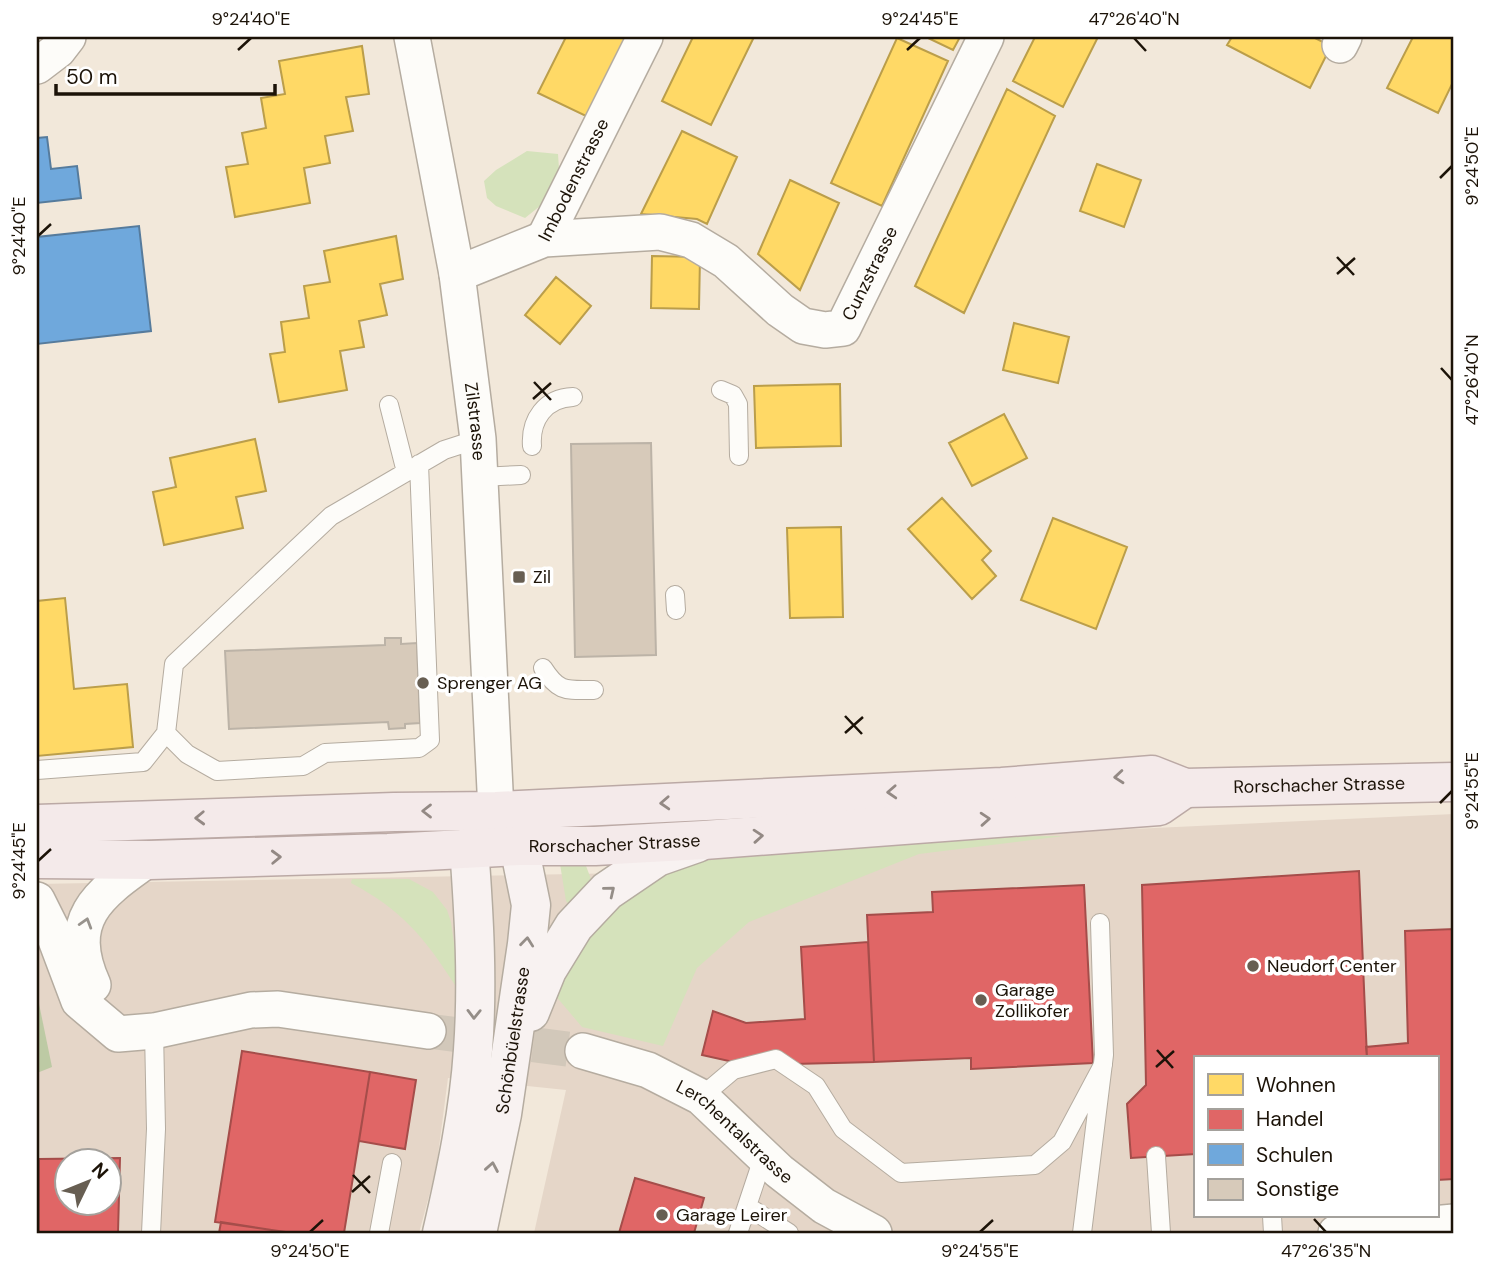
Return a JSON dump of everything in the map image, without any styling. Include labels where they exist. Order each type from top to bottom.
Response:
[{"type":"main road","name":"Rorschacher Strasse","points":[[37,824],[394,811],[496,811],[1002,787],[1152,775],[1185,788],[1454,782]]},
{"type":"main road","name":"Rorschacher Strasse","points":[[37,859],[147,860],[704,840],[1159,806],[1185,788]]},
{"type":"main road","points":[[469,848],[496,811],[519,846]]},
{"type":"main road","points":[[512,1052],[547,971],[574,926],[607,891],[657,857],[704,840]]},
{"type":"main road","name":"Schönbüelstrasse","points":[[477,1233],[489,1185],[512,1052],[531,905],[519,846]]},
{"type":"main road","name":"Schönbüelstrasse","points":[[442,1233],[453,1183],[473,1050],[475,963],[469,848]]},
{"type":"street","points":[[37,66],[58,50],[68,37]]},
{"type":"street","name":"Zilstrasse","points":[[412,37],[457,274],[478,439],[496,811]]},
{"type":"street","name":"Imbodenstrasse","points":[[457,274],[544,239],[645,37]]},
{"type":"street","name":"Cunzstrasse","points":[[544,239],[660,232],[691,240],[726,261],[780,310],[803,326],[825,330],[843,328],[986,37]]},
{"type":"street","points":[[147,860],[118,880],[99,898],[86,918],[82,942],[84,963],[95,989],[112,1005],[154,1031]]},
{"type":"street","points":[[37,900],[53,932],[79,1001],[118,1034],[154,1031],[251,1010],[278,1009],[428,1031]]},
{"type":"street","name":"Lerchentalstrasse","points":[[583,1051],[648,1070],[701,1097],[763,1158],[824,1206],[874,1233]]},
{"type":"street","points":[[1342,1227],[1454,1222]]},
{"type":"lane","points":[[720,390],[733,395],[738,404],[739,456]]},
{"type":"lane","points":[[532,446],[531,433],[536,419],[545,407],[563,397],[573,397]]},
{"type":"lane","points":[[166,733],[187,754],[217,771],[303,766],[325,753],[419,748],[430,740],[413,468],[389,405]]},
{"type":"lane","points":[[37,770],[143,762],[166,733],[174,664],[331,516],[443,450],[478,439]]},
{"type":"lane","points":[[480,477],[521,475]]},
{"type":"lane","points":[[543,668],[553,683],[567,690],[594,690]]},
{"type":"lane","points":[[1082,1233],[1103,1065],[1100,923]]},
{"type":"lane","points":[[151,1233],[156,1129],[154,1031]]},
{"type":"lane","points":[[701,1097],[733,1070],[776,1059],[816,1086],[844,1129],[901,1173],[1035,1165],[1062,1142],[1103,1065]]},
{"type":"lane","points":[[1156,1156],[1161,1233]]},
{"type":"lane","points":[[738,1233],[763,1158]]},
{"type":"lane","points":[[379,1233],[392,1163]]},
{"type":"lane","points":[[747,1206],[789,1233]]},
{"type":"shaded area","points":[[1454,814],[1454,1233],[534,1233],[566,1090],[448,1078],[436,1170],[419,1233],[37,1233],[37,884],[679,872],[854,842]]},
{"type":"green space","points":[[527,151],[558,154],[560,183],[540,206],[525,218],[496,206],[487,198],[484,181],[496,170]]},
{"type":"green space","points":[[1064,836],[919,854],[749,922],[697,968],[663,1046],[582,1027],[554,994],[600,913],[663,871],[737,853],[872,837]]},
{"type":"green space","points":[[583,858],[594,887],[570,906],[566,901],[560,864]]},
{"type":"green space","points":[[352,879],[409,879],[433,892],[447,910],[451,922],[460,986],[455,985],[422,939],[398,914],[351,883]]},
{"type":"green space","points":[[37,994],[52,1067],[37,1073]]},
{"type":"building: Wohnen","points":[[566,37],[626,37],[588,117],[538,93]]},
{"type":"building: Wohnen","points":[[693,37],[754,37],[711,125],[662,101]]},
{"type":"building: Wohnen","points":[[926,37],[960,37],[953,50]]},
{"type":"building: Wohnen","points":[[1035,37],[1098,37],[1063,107],[1013,81]]},
{"type":"building: Wohnen","points":[[1232,37],[1313,37],[1331,46],[1310,88],[1227,45]]},
{"type":"building: Wohnen","points":[[1413,37],[1454,38],[1454,80],[1438,113],[1387,88]]},
{"type":"building: Wohnen","points":[[897,38],[948,61],[882,206],[831,183]]},
{"type":"building: Wohnen","points":[[362,46],[369,94],[346,97],[353,131],[325,136],[330,163],[304,168],[310,203],[235,217],[226,167],[248,164],[242,133],[266,128],[261,98],[285,94],[279,61]]},
{"type":"building: Wohnen","points":[[1007,89],[1055,116],[964,313],[915,286]]},
{"type":"building: Wohnen","points":[[682,131],[737,157],[707,224],[697,219],[641,214]]},
{"type":"building: Wohnen","points":[[1097,164],[1141,180],[1124,227],[1080,211]]},
{"type":"building: Wohnen","points":[[790,180],[839,203],[800,290],[758,254]]},
{"type":"building: Wohnen","points":[[396,236],[403,279],[380,284],[387,315],[359,321],[364,347],[340,351],[347,390],[279,402],[270,354],[285,352],[281,322],[309,318],[304,286],[330,282],[324,251]]},
{"type":"building: Wohnen","points":[[652,256],[700,257],[699,309],[651,308]]},
{"type":"building: Wohnen","points":[[556,277],[591,306],[560,344],[525,315]]},
{"type":"building: Wohnen","points":[[1014,323],[1069,337],[1058,383],[1003,370]]},
{"type":"building: Wohnen","points":[[840,384],[841,446],[756,448],[754,386]]},
{"type":"building: Wohnen","points":[[1004,414],[1027,458],[972,486],[949,443]]},
{"type":"building: Wohnen","points":[[255,439],[266,491],[236,497],[243,528],[164,545],[153,492],[176,487],[170,458]]},
{"type":"building: Wohnen","points":[[942,498],[991,551],[982,560],[996,576],[972,599],[908,529]]},
{"type":"building: Wohnen","points":[[1053,518],[1127,547],[1096,629],[1021,600]]},
{"type":"building: Wohnen","points":[[841,527],[843,617],[790,618],[787,528]]},
{"type":"building: Wohnen","points":[[65,598],[74,689],[127,684],[133,747],[37,756],[37,601]]},
{"type":"building: Handel","name":"Neudorf Center","points":[[1359,871],[1367,1056],[1194,1056],[1194,1154],[1131,1158],[1127,1104],[1146,1085],[1142,885]]},
{"type":"building: Handel","name":"Garage Zollikofer","points":[[1084,885],[1093,1063],[971,1069],[971,1058],[874,1062],[867,915],[933,912],[932,892]]},
{"type":"building: Handel","points":[[1454,929],[1454,1179],[1438,1180],[1438,1056],[1367,1056],[1366,1047],[1408,1043],[1405,931]]},
{"type":"building: Handel","points":[[868,942],[874,1062],[747,1065],[702,1055],[713,1011],[746,1023],[805,1019],[801,947]]},
{"type":"building: Handel","points":[[242,1051],[370,1072],[344,1233],[293,1233],[215,1222]]},
{"type":"building: Handel","points":[[370,1072],[416,1080],[405,1149],[359,1141]]},
{"type":"building: Handel","points":[[39,1159],[52,1159],[52,1218],[118,1218],[118,1233],[39,1233]]},
{"type":"building: Handel","name":"Garage Leirer","points":[[635,1178],[704,1198],[694,1233],[619,1233]]},
{"type":"building: Handel","points":[[221,1222],[278,1231],[293,1233],[219,1233]]},
{"type":"building: Schulen","points":[[47,137],[51,169],[77,166],[81,198],[37,203],[37,138]]},
{"type":"building: Schulen","points":[[139,226],[151,331],[37,344],[37,237]]},
{"type":"building: Sonstige","points":[[651,443],[656,655],[575,657],[571,444]]},
{"type":"building: Sonstige","points":[[385,638],[401,638],[401,644],[417,643],[420,723],[389,729],[388,722],[229,729],[225,651],[385,645]]},
{"type":"tunnel","points":[[428,1031],[583,1051]]},
{"type":"place","name":"Zil","points":[[519,577]]},
{"type":"place","name":"Sprenger AG","points":[[423,683]]},
{"type":"place","name":"Neudorf Center","points":[[1253,966]]},
{"type":"place","name":"Garage Zollikofer","points":[[981,1000]]},
{"type":"place","name":"Garage Leirer","points":[[662,1215]]}]
